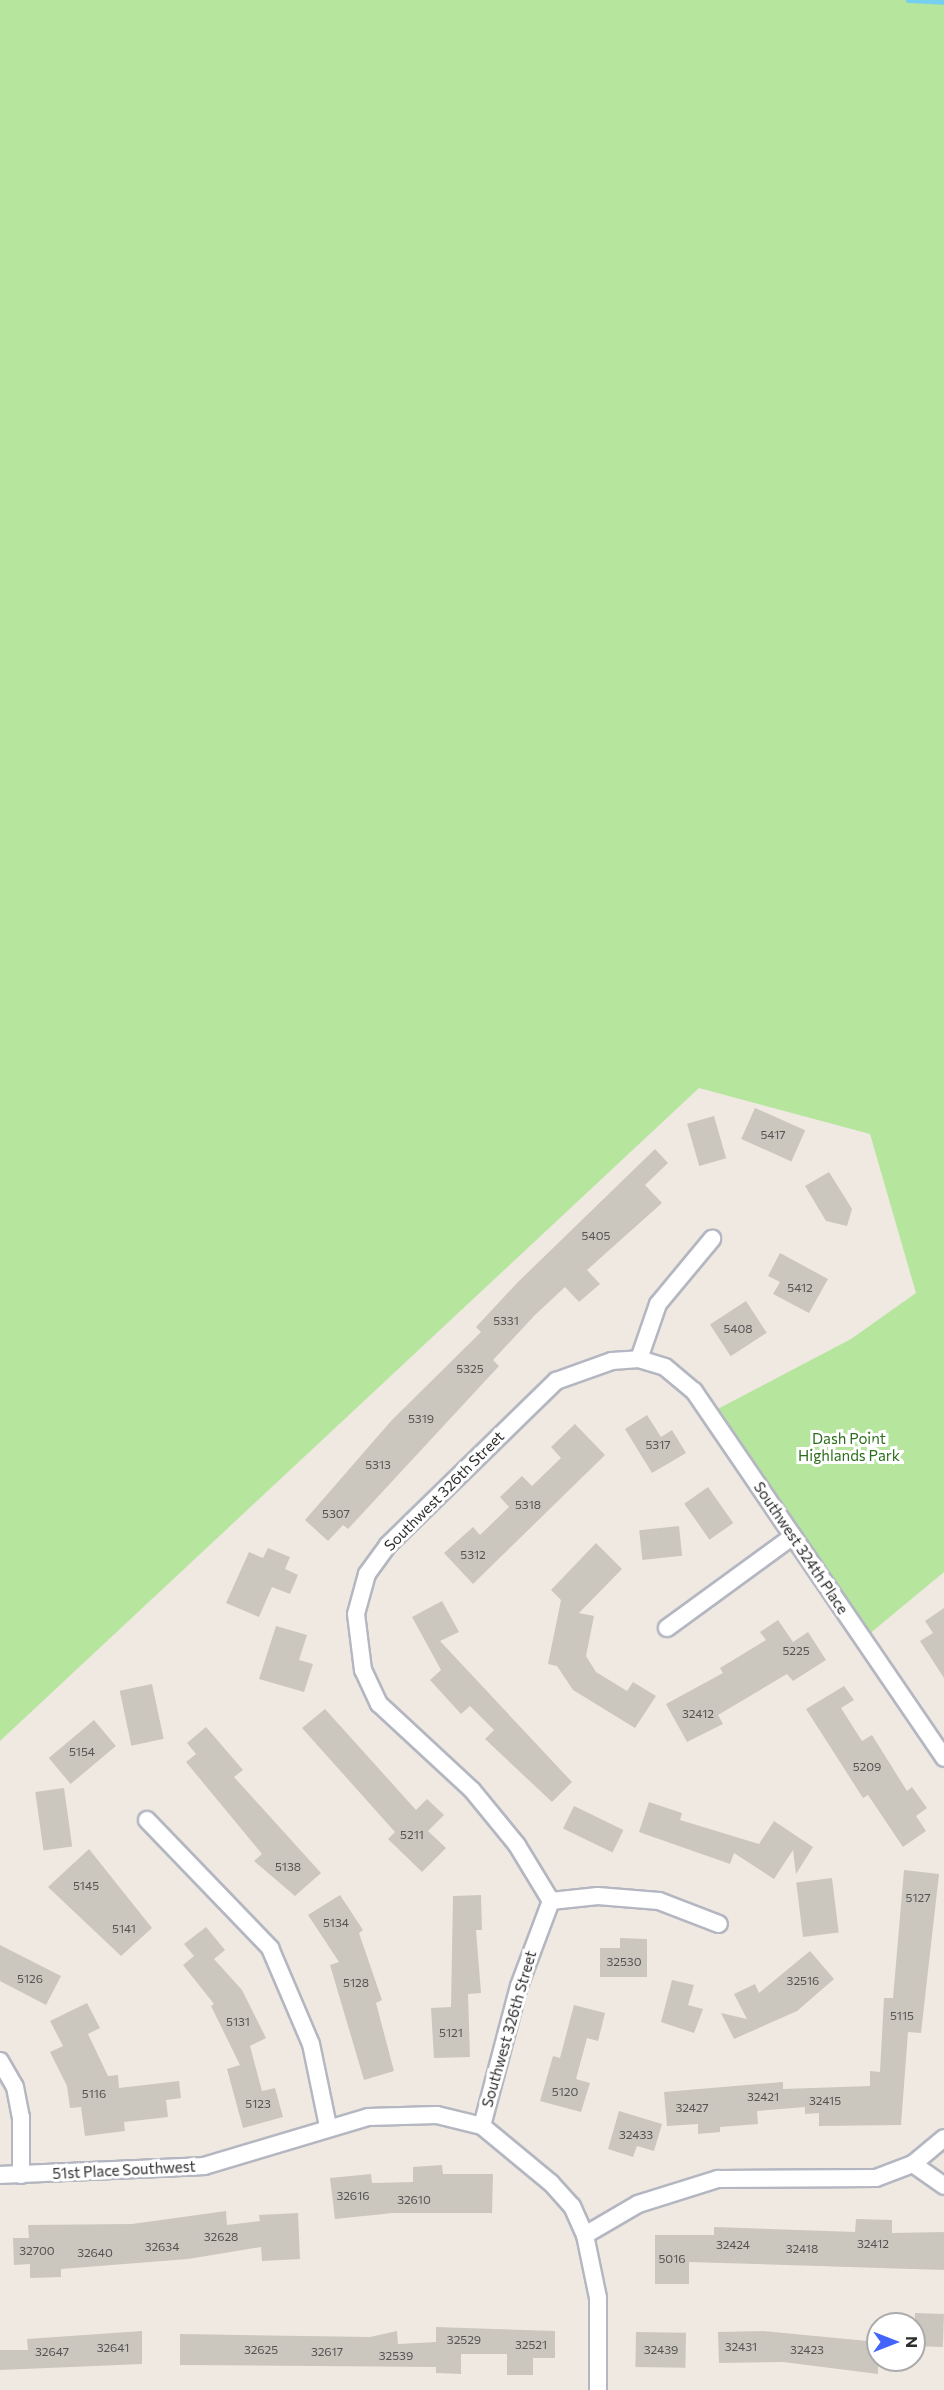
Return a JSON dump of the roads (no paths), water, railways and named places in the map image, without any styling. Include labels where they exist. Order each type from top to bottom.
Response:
[{"type":"street","points":[[639,1359],[658,1304],[712,1239]]},
{"type":"street","name":"Southwest 324th Place","points":[[639,1359],[665,1368],[694,1391],[944,1758]]},
{"type":"street","name":"Southwest 326th Street","points":[[482,2126],[519,1986],[551,1900],[517,1845],[472,1790],[379,1704],[363,1670],[358,1597],[388,1545],[541,1393],[575,1372],[639,1359]]},
{"type":"street","points":[[667,1628],[793,1536]]},
{"type":"street","points":[[147,1820],[270,1948],[311,2044],[328,2126]]},
{"type":"street","points":[[551,1900],[598,1896],[659,1901],[719,1924]]},
{"type":"street","points":[[0,2061],[15,2087],[21,2117],[21,2175]]},
{"type":"street","name":"51st Place Southwest","points":[[0,2175],[204,2166],[249,2157],[328,2126],[404,2114],[482,2126]]},
{"type":"street","points":[[482,2126],[551,2183],[572,2206],[585,2235],[598,2298],[598,2390]]},
{"type":"street","points":[[585,2235],[638,2204],[718,2180],[851,2182],[913,2164],[940,2142]]},
{"type":"street","points":[[913,2164],[944,2186]]},
{"type":"waterway","points":[[909,0],[944,2]]},
{"type":"park label","name":"Dash Point Highlands Park","points":[[849,1446]]}]
